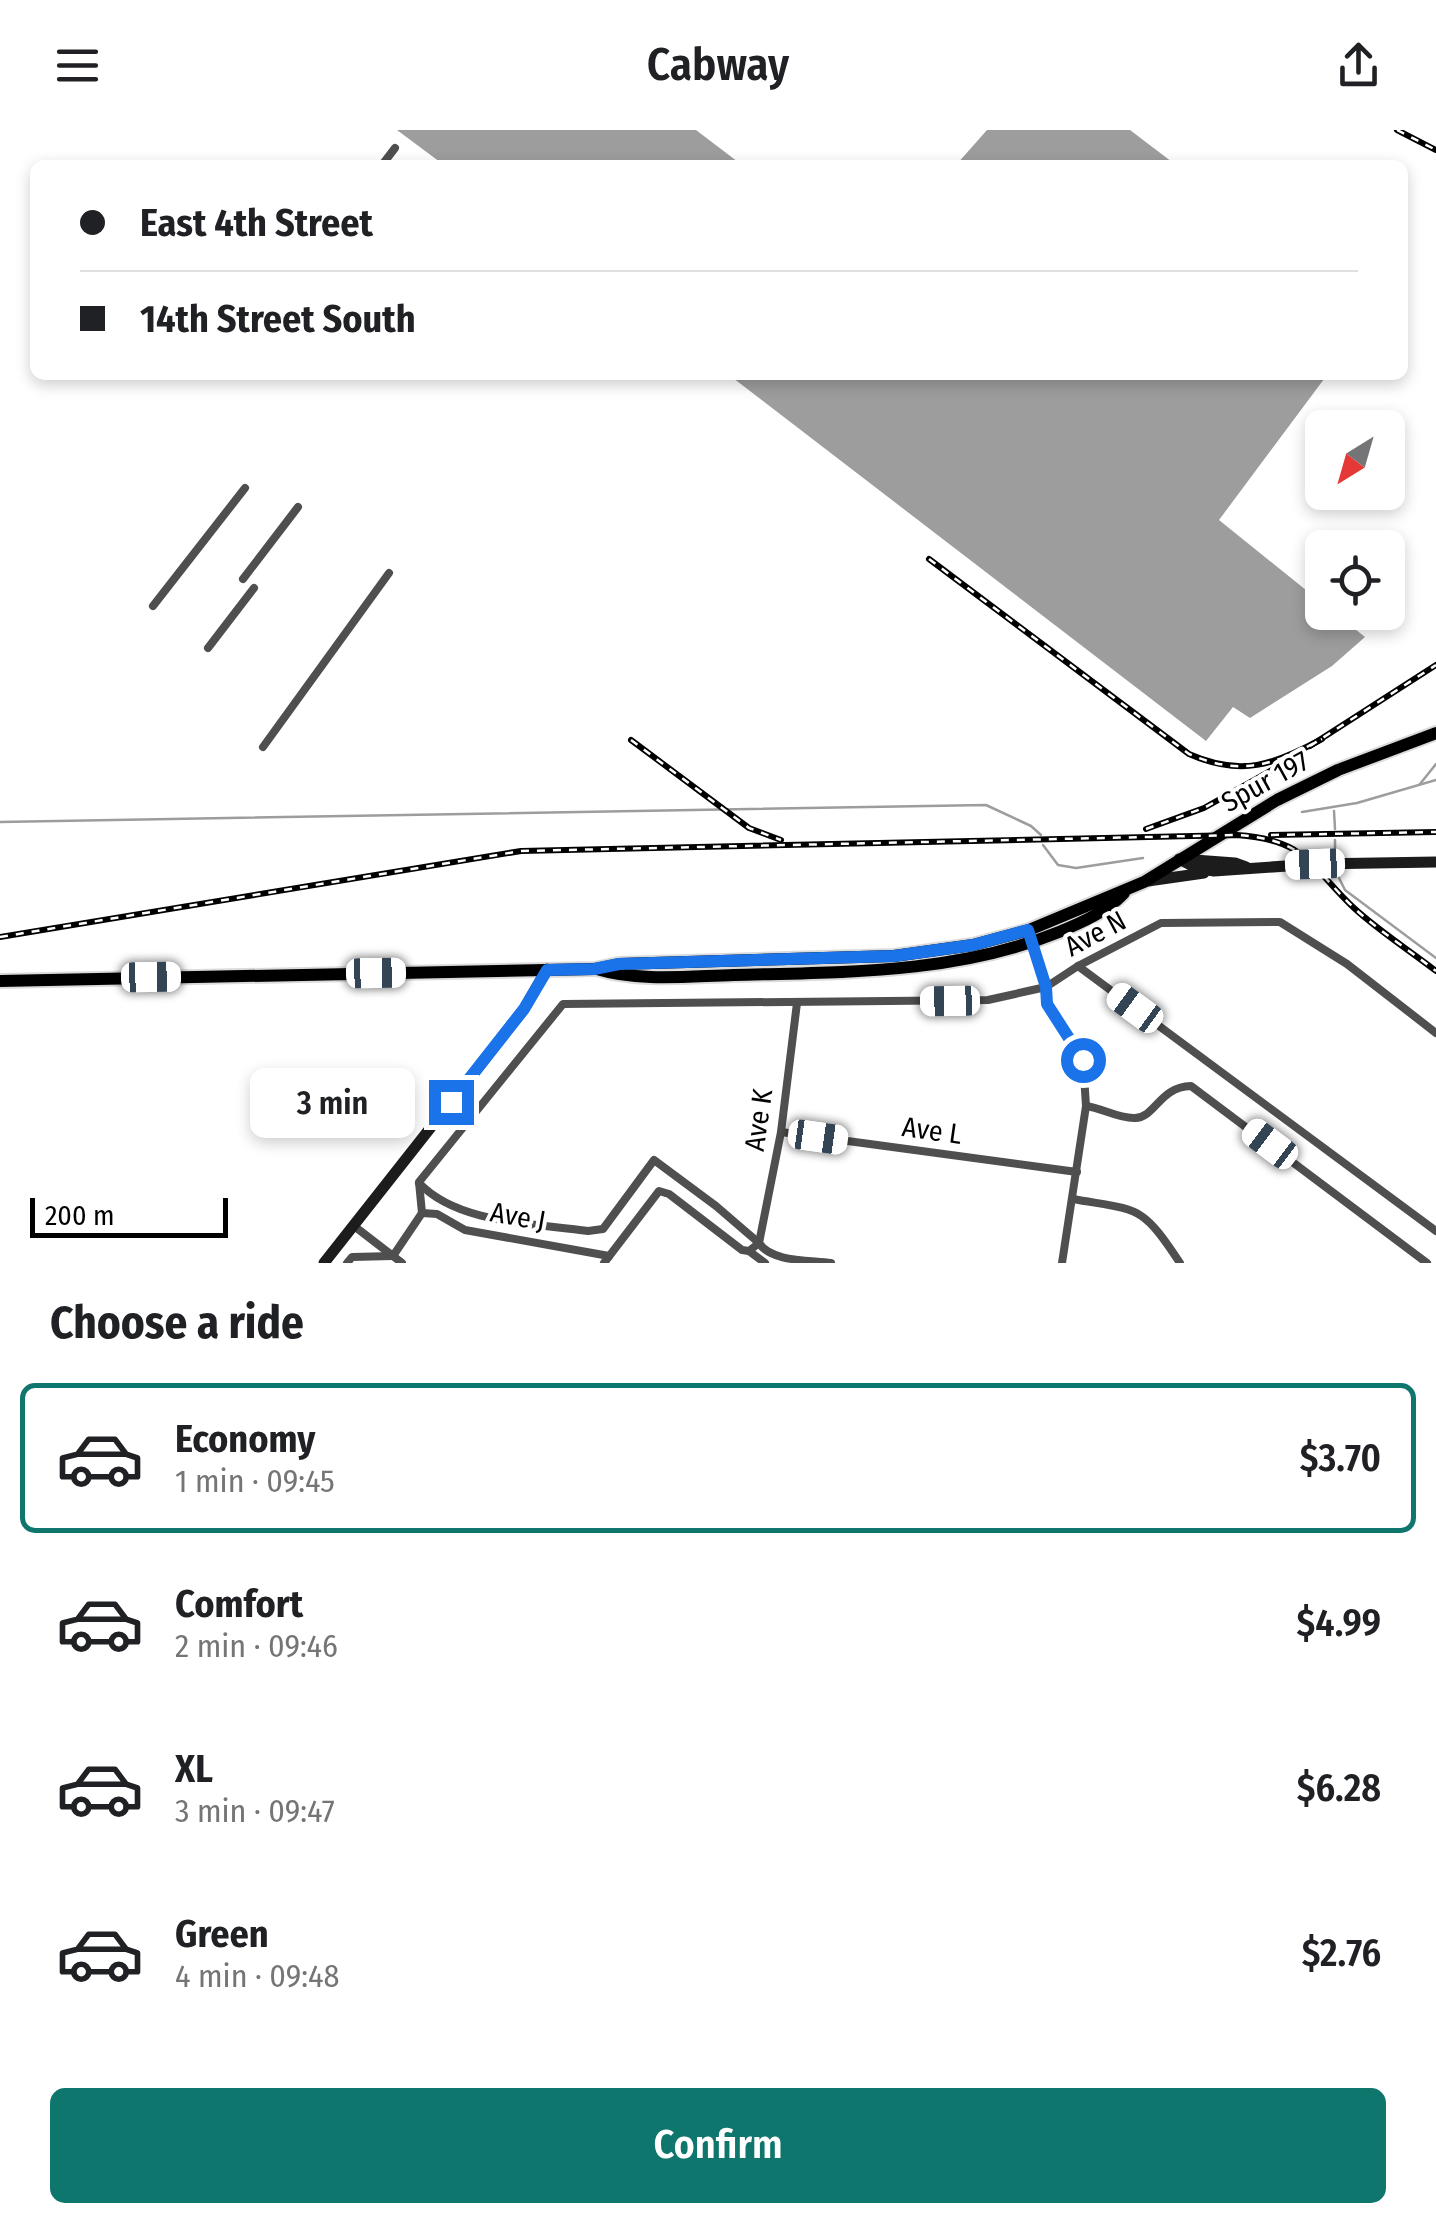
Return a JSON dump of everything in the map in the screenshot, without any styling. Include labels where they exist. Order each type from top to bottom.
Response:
[{"type":"main road","name":"Spur 197","points":[[0,980],[594,969],[619,964],[908,955],[1030,936],[1144,882],[1232,827],[1338,770],[1436,733]]},
{"type":"main road","points":[[1232,827],[1222,839],[1220,850],[1226,859],[1241,865]]},
{"type":"main road","points":[[1179,859],[1241,865],[1436,862]]},
{"type":"main road","points":[[1179,859],[1214,872]]},
{"type":"main road","points":[[1144,882],[1241,865]]},
{"type":"main road","points":[[324,1263],[524,1009],[547,970]]},
{"type":"street","points":[[386,160],[395,148]]},
{"type":"street","points":[[153,606],[245,488]]},
{"type":"street","points":[[243,578],[298,507]]},
{"type":"street","points":[[263,747],[388,573]]},
{"type":"street","points":[[208,648],[254,588]]},
{"type":"street","name":"Ave N","points":[[418,1182],[563,1004],[988,1000],[1046,987],[1161,923],[1280,922],[1347,964],[1436,1032]]},
{"type":"street","points":[[1030,936],[1046,987],[1047,1004],[1083,1060],[1086,1106],[1062,1263]]},
{"type":"street","points":[[1078,966],[1436,1231]]},
{"type":"street","name":"Ave K","points":[[758,1242],[781,1132],[797,1003]]},
{"type":"street","points":[[1086,1106],[1135,1118],[1145,1116],[1165,1093],[1190,1086],[1427,1263]]},
{"type":"street","name":"Ave L","points":[[781,1132],[1076,1172]]},
{"type":"street","points":[[418,1182],[437,1200],[458,1211],[588,1231],[603,1229],[654,1160],[716,1206],[764,1251],[831,1263]]},
{"type":"street","points":[[392,1256],[422,1213],[418,1182]]},
{"type":"street","points":[[607,1260],[658,1191],[670,1194],[764,1263]]},
{"type":"street","points":[[1072,1198],[1140,1212],[1155,1226],[1180,1263]]},
{"type":"street","name":"Ave J","points":[[422,1213],[437,1214],[465,1230],[607,1260]]},
{"type":"street","points":[[354,1226],[402,1263]]},
{"type":"street","points":[[749,1251],[758,1242]]},
{"type":"street","points":[[347,1263],[352,1257],[392,1256]]},
{"type":"shaded area","points":[[397,130],[696,130],[735,160],[437,160]]},
{"type":"shaded area","points":[[987,130],[1130,130],[1169,160],[960,160]]},
{"type":"shaded area","points":[[736,380],[1323,380],[1219,520],[1305,589],[1305,630],[1356,630],[1365,637],[1332,666],[1250,718],[1233,707],[1206,741]]},
{"type":"waterway","points":[[1420,784],[1436,764]]},
{"type":"waterway","points":[[1302,812],[1357,803],[1436,780]]},
{"type":"waterway","points":[[0,822],[986,805],[1031,826],[1041,835]]},
{"type":"waterway","points":[[1334,811],[1335,829]]},
{"type":"waterway","points":[[1335,840],[1335,854]]},
{"type":"waterway","points":[[1043,845],[1058,865],[1076,868],[1143,858]]},
{"type":"waterway","points":[[1337,874],[1345,890],[1436,958]]},
{"type":"railway","points":[[1397,130],[1436,150]]},
{"type":"railway","points":[[929,559],[1189,754],[1225,765],[1257,765],[1288,756],[1322,739]]},
{"type":"railway","points":[[1310,746],[1436,665]]},
{"type":"railway","points":[[631,740],[749,828],[781,840]]},
{"type":"railway","points":[[1146,829],[1204,808],[1281,765]]},
{"type":"railway","points":[[1271,835],[1436,832]]},
{"type":"railway","points":[[0,937],[521,851],[1237,835],[1278,842],[1305,857],[1364,916],[1436,971]]},
{"type":"route","points":[[451,1102],[524,1009],[547,970],[619,964],[894,956],[973,945],[1028,930],[1046,987],[1047,1004],[1083,1060]]}]
